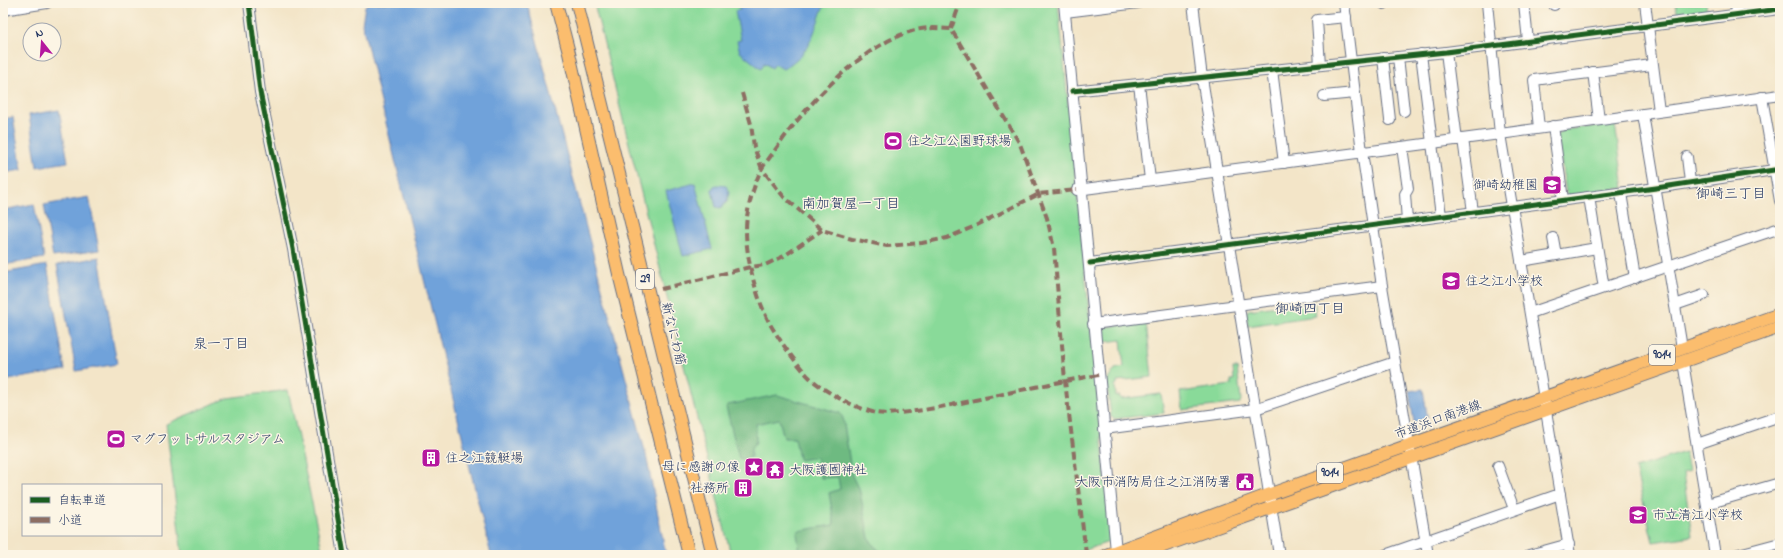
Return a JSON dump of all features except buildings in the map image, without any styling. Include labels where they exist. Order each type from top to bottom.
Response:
[{"type":"main road","name":"29","points":[[556,3],[569,53],[619,274],[689,555]]},
{"type":"main road","name":"新なにわ筋","points":[[577,3],[713,555]]},
{"type":"main road","name":"市道浜口南港線","points":[[1545,404],[1682,348],[1780,314]]},
{"type":"main road","name":"市道浜口南港線","points":[[1111,553],[1268,495],[1410,451],[1545,404],[1683,362],[1780,327]]},
{"type":"main road","name":"市道浜口南港線","points":[[1138,555],[1270,508],[1410,451]]},
{"type":"street","points":[[3,10],[47,3]]},
{"type":"street","points":[[250,3],[260,92],[292,249],[344,555]]},
{"type":"street","points":[[1111,553],[1104,429],[1090,263],[1079,189],[1064,7],[1138,3]]},
{"type":"street","points":[[1193,3],[1216,172],[1270,508],[1279,555]]},
{"type":"street","points":[[1344,3],[1362,152],[1382,286],[1428,555]]},
{"type":"street","points":[[1487,3],[1500,134],[1570,555]]},
{"type":"street","points":[[1524,3],[1528,41]]},
{"type":"street","points":[[1645,3],[1659,111]]},
{"type":"street","points":[[1736,3],[1737,14]]},
{"type":"street","points":[[1072,90],[1202,78],[1446,52],[1737,14],[1774,7]]},
{"type":"street","points":[[1320,65],[1317,20],[1346,17]]},
{"type":"street","points":[[1446,52],[1473,212]]},
{"type":"street","points":[[1421,54],[1441,216]]},
{"type":"street","points":[[1388,103],[1404,106],[1398,57]]},
{"type":"street","points":[[1383,58],[1390,120]]},
{"type":"street","points":[[1539,128],[1534,80],[1652,65]]},
{"type":"street","points":[[1272,70],[1284,163]]},
{"type":"street","points":[[1593,72],[1599,120]]},
{"type":"street","points":[[1139,84],[1150,180]]},
{"type":"street","points":[[1324,96],[1355,93]]},
{"type":"street","points":[[1079,189],[1284,163],[1780,95]]},
{"type":"street","points":[[1762,97],[1780,201]]},
{"type":"street","points":[[1643,114],[1682,348]]},
{"type":"street","points":[[1553,126],[1563,200]]},
{"type":"street","points":[[1402,147],[1408,190],[1405,194],[1407,221]]},
{"type":"street","points":[[1687,157],[1690,182]]},
{"type":"street","points":[[1090,263],[1656,188],[1774,170]]},
{"type":"street","points":[[1621,192],[1635,278]]},
{"type":"street","points":[[1589,197],[1604,288]]},
{"type":"street","points":[[1530,313],[1780,228]]},
{"type":"street","points":[[1553,238],[1556,255]]},
{"type":"street","points":[[1521,261],[1597,248]]},
{"type":"street","points":[[1094,324],[1382,286]]},
{"type":"street","points":[[1675,305],[1704,295]]},
{"type":"street","points":[[1104,429],[1255,409],[1395,362]]},
{"type":"street","points":[[1683,362],[1715,555]]},
{"type":"street","points":[[1697,444],[1780,416]]},
{"type":"street","points":[[1498,466],[1514,509]]},
{"type":"street","points":[[1707,504],[1780,483]]},
{"type":"street","points":[[1385,555],[1560,494]]},
{"type":"street","points":[[1735,555],[1780,543]]},
{"type":"street","points":[[1529,555],[1569,544]]},
{"type":"green space","points":[[594,3],[1058,3],[1112,541],[1069,555],[731,555]]},
{"type":"green space","points":[[1676,3],[1706,3],[1707,14],[1678,19]]},
{"type":"green space","points":[[1615,124],[1624,188],[1569,196],[1566,192],[1557,136],[1561,130]]},
{"type":"green space","points":[[1314,301],[1316,316],[1248,326],[1246,313],[1248,310]]},
{"type":"green space","points":[[1146,322],[1152,377],[1117,381],[1117,384],[1115,385],[1116,396],[1120,396],[1120,399],[1161,394],[1164,413],[1114,419],[1111,417],[1107,381],[1115,369],[1124,367],[1121,340],[1104,342],[1103,332],[1106,327]]},
{"type":"green space","points":[[1233,368],[1237,368],[1241,400],[1240,403],[1182,410],[1180,392],[1231,385],[1231,380],[1234,380]]},
{"type":"green space","points":[[288,390],[323,555],[182,555],[166,424],[227,398]]},
{"type":"green space","points":[[777,395],[840,413],[843,418],[852,476],[860,492],[869,538],[874,546],[885,555],[800,555],[798,531],[833,525],[834,522],[829,493],[840,489],[838,477],[821,478],[816,457],[801,460],[799,459],[795,438],[784,438],[779,419],[756,424],[756,442],[751,448],[751,457],[739,458],[726,407],[728,405]]},
{"type":"green space","points":[[1685,452],[1689,471],[1683,473],[1692,536],[1653,542],[1635,468]]},
{"type":"water","points":[[370,3],[527,3],[646,455],[666,555],[491,555],[362,24],[365,6]]},
{"type":"water","points":[[738,3],[825,3],[811,40],[801,55],[783,69],[775,64],[772,68],[764,63],[761,69],[740,52],[737,41],[741,40],[735,11],[740,10]]},
{"type":"water","points":[[59,110],[68,162],[37,167],[29,115]]},
{"type":"water","points":[[13,117],[22,170],[3,173],[3,119]]},
{"type":"water","points":[[695,183],[712,249],[683,256],[666,191]]},
{"type":"water","points":[[714,186],[726,186],[729,192],[727,202],[720,208],[716,207],[712,190]]},
{"type":"water","points":[[89,197],[99,250],[53,257],[44,205]]},
{"type":"water","points":[[34,204],[44,258],[3,265],[3,210]]},
{"type":"water","points":[[99,257],[117,364],[76,371],[57,265]]},
{"type":"water","points":[[47,265],[65,370],[3,381],[3,273]]},
{"type":"water","points":[[1423,389],[1428,421],[1414,423],[1409,391]]},
{"type":"marked path","points":[[951,29],[960,3]]},
{"type":"marked path","points":[[1086,554],[1065,381],[1054,248],[1047,218],[1020,144],[951,29],[927,28],[912,31],[893,38],[874,49],[837,78],[804,112],[790,129],[762,168],[751,199],[746,229],[749,259],[756,290],[767,318],[794,360],[808,376],[822,388],[840,399],[868,411],[882,414],[911,412],[939,407],[1061,382],[1080,378],[1099,375]]},
{"type":"marked path","points":[[742,93],[751,124],[754,147],[762,169],[784,197],[822,230],[852,239],[887,246],[922,243],[947,238],[973,227],[1039,194],[1077,190]]},
{"type":"marked path","points":[[661,289],[750,267],[765,265],[784,256],[822,230]]},
{"type":"cycle path","points":[[249,3],[260,92],[293,249],[344,555]]},
{"type":"cycle path","points":[[1072,91],[1446,52],[1780,9]]},
{"type":"cycle path","points":[[1090,263],[1656,188],[1774,170]]},
{"type":"place","name":"住之江公園野球場","points":[[893,141]]},
{"type":"place","name":"御崎幼稚園","points":[[1552,185]]},
{"type":"place","name":"住之江小学校","points":[[1451,281]]},
{"type":"place","name":"マグフットサルスタジアム","points":[[116,439]]},
{"type":"place","name":"住之江競艇場","points":[[431,458]]},
{"type":"place","name":"母に感謝の像","points":[[754,467]]},
{"type":"place","name":"大阪護國神社","points":[[775,470]]},
{"type":"place","name":"大阪市消防局住之江消防署","points":[[1245,482]]},
{"type":"place","name":"社務所","points":[[743,488]]},
{"type":"place","name":"市立清江小学校","points":[[1638,515]]},
{"type":"district","name":"御崎三丁目","points":[[1731,194]]},
{"type":"district","name":"南加賀屋一丁目","points":[[851,204]]},
{"type":"district","name":"御崎四丁目","points":[[1310,309]]},
{"type":"district","name":"泉一丁目","points":[[221,344]]}]
